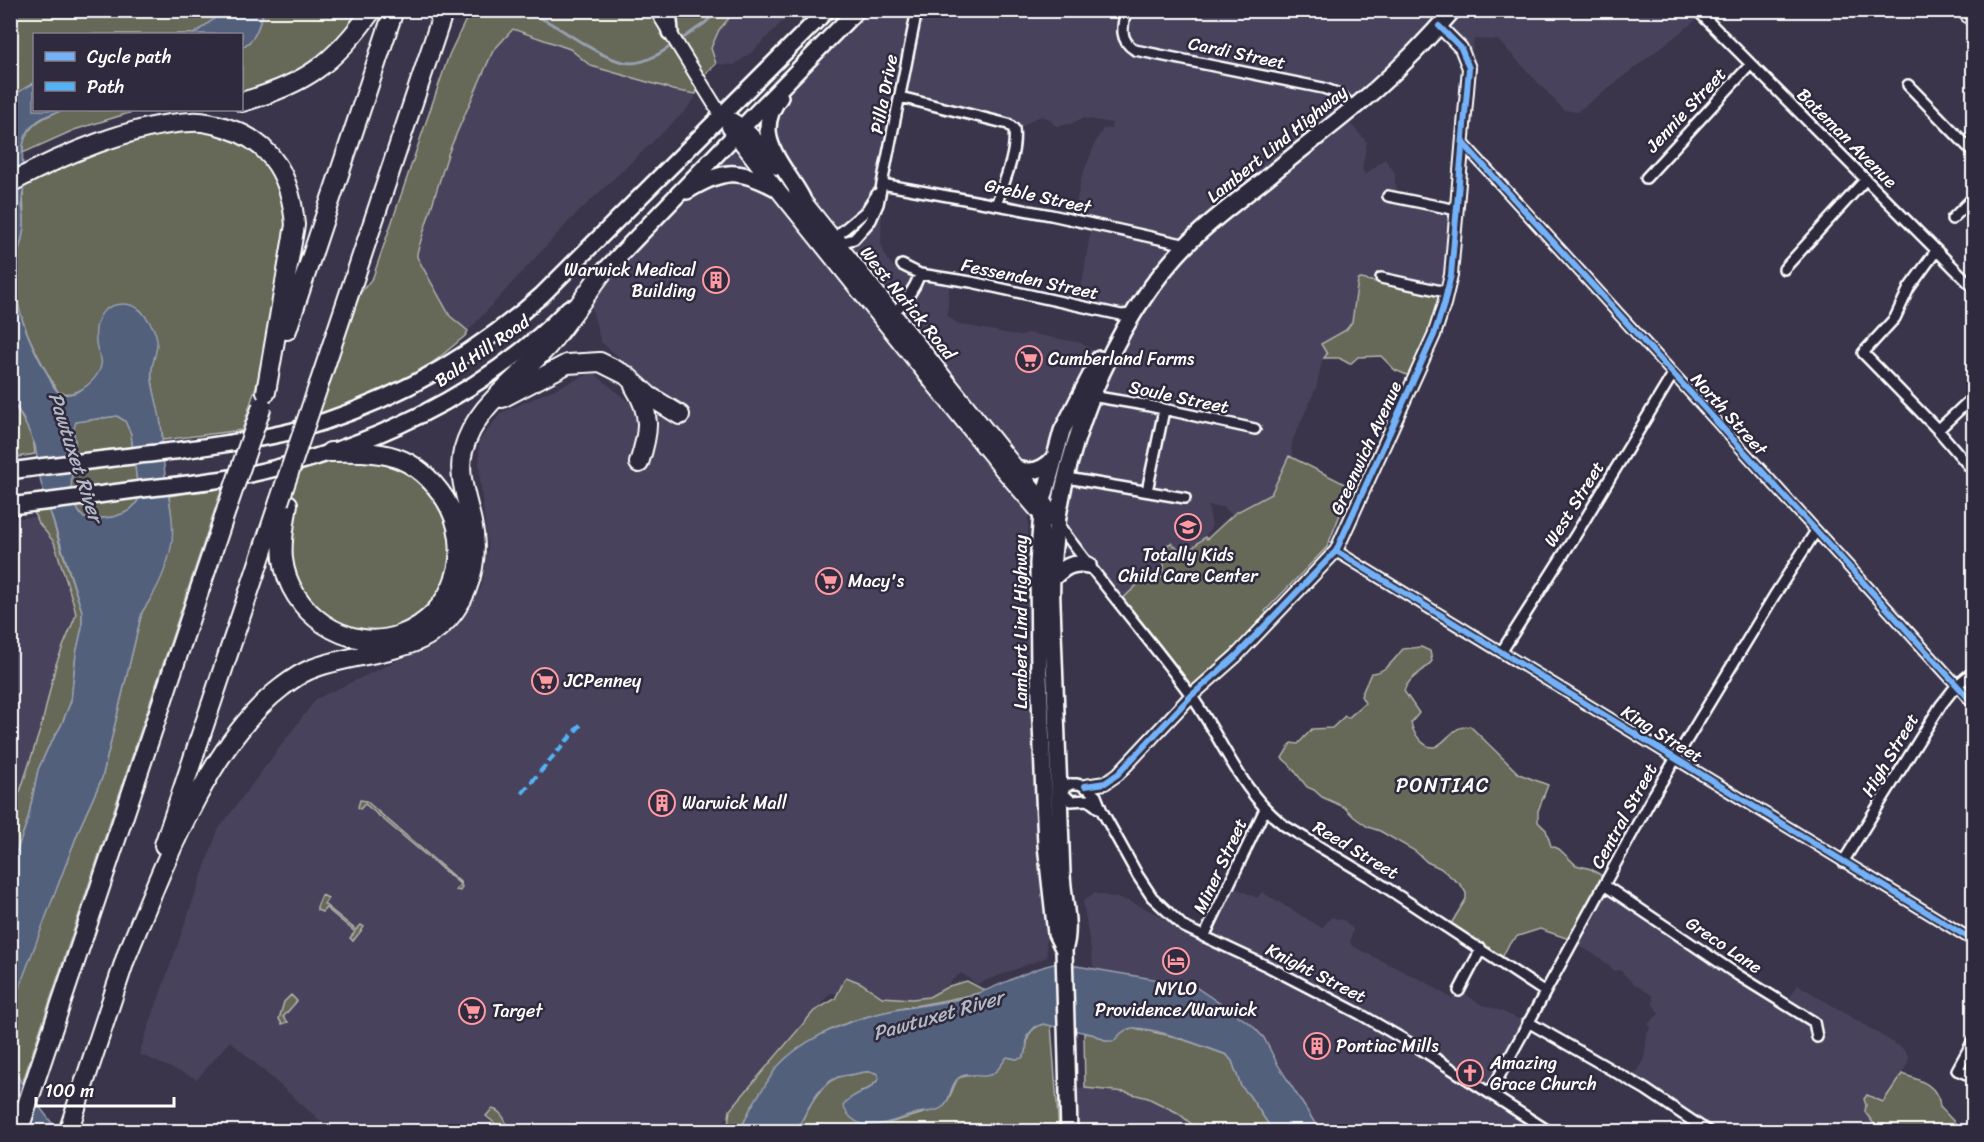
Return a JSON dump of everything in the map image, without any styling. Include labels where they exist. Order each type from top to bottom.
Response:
[{"type":"highway","points":[[243,102],[269,94],[305,78],[335,55],[353,36],[372,10]]},
{"type":"highway","points":[[18,1131],[394,10]]},
{"type":"highway","points":[[70,1126],[313,417],[319,384],[444,10]]},
{"type":"highway","points":[[10,170],[57,153],[131,121],[189,111]]},
{"type":"highway","points":[[10,183],[57,153],[165,125],[208,123],[242,133],[254,140],[277,164],[293,203],[295,225],[264,399]]},
{"type":"highway","points":[[125,960],[158,882],[208,777],[240,729],[257,709],[276,692],[308,670],[404,647],[423,639],[456,610],[468,586],[474,560],[474,534],[461,475],[462,453],[469,432],[488,407],[547,347],[602,273]]},
{"type":"highway","points":[[488,407],[567,364],[600,362],[626,375],[649,396],[680,415]]},
{"type":"highway","points":[[626,375],[643,401],[648,423],[648,433],[639,462]]},
{"type":"highway","points":[[284,503],[282,557],[285,573],[299,602],[322,624],[351,636],[384,639],[414,628],[438,608],[458,573],[461,553],[460,536],[455,519],[438,489],[428,476],[402,459],[373,451],[330,452]]},
{"type":"main road","points":[[668,10],[674,39]]},
{"type":"main road","name":"Bald Hill Road","points":[[10,471],[188,449],[291,431],[340,417],[379,402],[445,368],[506,326],[542,295],[827,10]]},
{"type":"main road","name":"Bald Hill Road","points":[[10,506],[195,483],[254,473],[353,445],[425,413],[487,375],[524,349],[558,320],[857,10]]},
{"type":"main road","name":"Lambert Lind Highway","points":[[1069,1131],[1064,950],[1056,934],[1048,873],[1052,790],[1051,580],[1058,524],[1071,456],[1093,396],[1132,314],[1146,293],[1187,245],[1385,80],[1453,10]]},
{"type":"main road","points":[[1963,10],[1974,21]]},
{"type":"main road","points":[[802,198],[772,149],[768,139],[767,124],[772,108],[813,55]]},
{"type":"main road","name":"West Natick Road","points":[[721,115],[738,131],[776,188],[892,314],[1017,469],[1042,508]]},
{"type":"main road","name":"West Natick Road","points":[[738,131],[754,138],[802,198],[832,247],[1004,472],[1058,524]]},
{"type":"main road","points":[[672,201],[697,185],[736,172],[756,177],[776,188]]},
{"type":"main road","name":"Lambert Lind Highway","points":[[1052,790],[1038,624],[1038,563],[1042,508],[1062,430],[1115,332],[1132,314]]},
{"type":"main road","points":[[1017,469],[1027,472],[1039,470],[1047,466],[1054,458]]},
{"type":"main road","points":[[1051,580],[1070,565],[1079,563],[1088,565]]},
{"type":"street","name":"West Natick Road","points":[[656,10],[721,115]]},
{"type":"street","name":"Pilla Drive","points":[[832,247],[854,239],[871,220],[878,204],[917,10]]},
{"type":"street","name":"Cardi Street","points":[[1126,10],[1122,27],[1125,42],[1134,50],[1323,88],[1340,94],[1353,108]]},
{"type":"street","name":"Bateman Avenue","points":[[1697,10],[1974,288]]},
{"type":"street","name":"Greenwich Avenue","points":[[1085,786],[1105,783],[1118,774],[1191,696],[1236,656],[1336,551],[1434,334],[1450,275],[1469,68],[1461,48],[1439,26]]},
{"type":"street","name":"Jennie Street","points":[[1646,177],[1751,64]]},
{"type":"street","points":[[1908,85],[1974,153]]},
{"type":"street","points":[[900,97],[983,117],[1008,124],[1011,127],[1014,142],[996,205]]},
{"type":"street","name":"North Street","points":[[1463,143],[1974,704]]},
{"type":"street","points":[[1785,269],[1866,179]]},
{"type":"street","name":"Pilla Drive","points":[[832,247],[841,232],[871,204],[882,184]]},
{"type":"street","name":"Greble Street","points":[[882,184],[926,190],[1187,245]]},
{"type":"street","points":[[1388,196],[1456,210]]},
{"type":"street","points":[[1952,219],[1974,197]]},
{"type":"street","points":[[1936,250],[1909,288],[1895,318],[1863,353],[1938,430],[1974,472]]},
{"type":"street","name":"Fessenden Street","points":[[902,265],[920,274],[970,282],[1121,315],[1132,314]]},
{"type":"street","points":[[892,314],[907,301],[920,274]]},
{"type":"street","points":[[1382,278],[1446,292]]},
{"type":"street","name":"West Street","points":[[1502,651],[1673,374]]},
{"type":"street","points":[[1938,430],[1974,396]]},
{"type":"street","name":"Soule Street","points":[[1097,397],[1255,429]]},
{"type":"street","points":[[1147,491],[1164,410]]},
{"type":"street","points":[[1067,478],[1185,498]]},
{"type":"street","name":"West Natick Road","points":[[1058,524],[1191,696]]},
{"type":"street","name":"Central Street","points":[[1490,1093],[1674,760],[1816,531]]},
{"type":"street","name":"King Street","points":[[1336,551],[1502,651],[1674,760],[1974,941]]},
{"type":"street","name":"High Street","points":[[1843,862],[1941,705],[1956,686],[1974,671]]},
{"type":"street","name":"Reed Street","points":[[1191,696],[1256,799],[1285,826],[1370,877],[1545,992]]},
{"type":"street","points":[[1052,790],[1071,784],[1085,786]]},
{"type":"street","name":"Knight Street","points":[[1085,786],[1096,796],[1133,869],[1152,897],[1184,927],[1269,967],[1360,1014],[1422,1050],[1550,1131]]},
{"type":"street","points":[[1052,790],[1071,801],[1088,800],[1102,811]]},
{"type":"street","name":"Miner Street","points":[[1204,937],[1265,809]]},
{"type":"street","name":"Greco Lane","points":[[1604,885],[1738,975],[1814,1022],[1817,1037]]},
{"type":"street","points":[[1458,991],[1481,949]]},
{"type":"street","points":[[1528,1022],[1645,1089],[1709,1131]]},
{"type":"street","points":[[1974,1039],[1957,1070],[1974,1077]]},
{"type":"shaded area","points":[[733,11],[793,11],[752,52],[734,65],[716,64],[711,48]]},
{"type":"shaded area","points":[[858,11],[1708,11],[1577,112],[1564,110],[1498,40],[1474,39],[1470,63],[1443,30],[1344,117],[1367,142],[1362,169],[1365,175],[1385,159],[1395,173],[1395,183],[1401,202],[1456,214],[1447,294],[1358,280],[1352,321],[1347,330],[1321,344],[1327,355],[1322,361],[1316,388],[1293,439],[1291,448],[1293,457],[1280,472],[1272,494],[1233,516],[1224,507],[1208,506],[1212,526],[1205,537],[1164,576],[1156,580],[1148,577],[1116,605],[1028,511],[1028,614],[1034,765],[1047,957],[977,984],[961,973],[930,999],[830,993],[716,1131],[332,1131],[230,1041],[197,1079],[139,1054],[218,830],[316,699],[420,650],[456,628],[482,586],[488,547],[480,481],[479,441],[501,413],[593,372],[639,411],[677,406],[601,342],[590,302],[620,265]],"holes":[[[903,99],[1017,131],[1033,119],[1042,116],[1056,126],[1070,124],[1083,118],[1112,123],[1111,129],[1103,129],[1097,139],[1081,179],[1073,219],[1091,227],[1083,279],[1075,306],[1131,317],[1115,334],[1103,354],[1100,355],[1081,343],[1028,333],[1020,336],[958,324],[947,315],[950,279],[895,269],[886,258],[881,243],[882,205]]]},
{"type":"shaded area","points":[[513,29],[570,49],[591,66],[672,90],[696,94],[694,100],[682,114],[570,220],[468,331],[450,316],[417,257],[417,253],[448,154],[458,130],[493,51]]},
{"type":"shaded area","points":[[53,515],[88,612],[11,845],[11,519]]},
{"type":"shaded area","points":[[1229,885],[1257,898],[1262,892],[1322,928],[1331,917],[1345,921],[1353,929],[1350,942],[1352,946],[1431,985],[1452,999],[1461,991],[1480,1004],[1527,1023],[1492,1091],[1552,1131],[1320,1131],[1278,1065],[1264,1038],[1252,1025],[1194,986],[1094,970],[1083,901],[1094,893],[1129,901],[1204,936]]},
{"type":"shaded area","points":[[1603,889],[1786,1003],[1798,985],[1902,1048],[1909,1057],[1907,1065],[1883,1102],[1867,1095],[1866,1112],[1877,1127],[1884,1124],[1891,1131],[1711,1131],[1633,1078],[1644,1061],[1647,1035],[1651,1027],[1648,1024],[1659,1014],[1653,1004],[1653,996],[1634,984],[1620,970],[1614,971],[1599,957],[1574,943]]},
{"type":"shaded area","points":[[1085,1088],[1125,1092],[1148,1098],[1178,1113],[1200,1131],[1059,1131],[1055,1089]]},
{"type":"green space","points":[[11,11],[219,11],[214,19],[195,33],[33,33],[33,84],[11,98]]},
{"type":"green space","points":[[264,11],[364,11],[338,40],[311,63],[280,80],[243,91],[243,46],[256,32]]},
{"type":"green space","points":[[470,11],[735,11],[719,30],[711,48],[716,64],[701,78],[696,94],[672,90],[591,66],[570,49],[513,29],[493,51],[458,130],[448,154],[417,253],[417,257],[450,316],[468,331],[419,374],[316,424],[316,402],[347,310],[373,277],[449,55]]},
{"type":"green space","points":[[61,111],[136,111],[74,130],[23,153],[23,144],[30,130],[48,116]]},
{"type":"green space","points":[[211,127],[265,156],[289,206],[262,367],[242,430],[163,440],[151,368],[156,339],[154,331],[140,310],[96,331],[102,364],[91,383],[79,391],[58,392],[42,364],[22,318],[15,286],[15,270],[24,230],[24,182],[46,170],[149,133]]},
{"type":"green space","points":[[1358,280],[1445,296],[1412,377],[1395,370],[1381,356],[1358,357],[1350,364],[1339,358],[1324,358],[1327,354],[1321,344],[1346,330],[1352,322]]},
{"type":"green space","points":[[10,398],[30,432],[35,454],[11,458]]},
{"type":"green space","points":[[117,416],[125,421],[131,434],[139,498],[135,505],[123,514],[108,518],[84,518],[74,502],[71,483],[75,422]]},
{"type":"green space","points":[[359,451],[433,482],[462,551],[423,622],[352,636],[291,587],[288,506],[300,468]]},
{"type":"green space","points":[[1289,456],[1351,487],[1327,547],[1265,611],[1271,619],[1192,696],[1116,605],[1137,585],[1142,572],[1156,580],[1164,576],[1164,547],[1171,543],[1185,554],[1205,537],[1207,539],[1235,513],[1271,494]]},
{"type":"green space","points":[[222,488],[22,1084],[11,1065],[10,1009],[80,827],[102,778],[142,612],[157,585],[167,557],[171,527],[169,496]]},
{"type":"green space","points":[[50,510],[82,611],[82,628],[76,654],[71,701],[38,770],[28,819],[11,868],[11,801],[20,792],[42,724],[56,664],[76,615],[54,542],[37,521],[34,512]]},
{"type":"green space","points":[[1421,647],[1430,651],[1432,661],[1409,682],[1404,691],[1419,713],[1411,723],[1418,738],[1426,745],[1435,747],[1458,729],[1470,726],[1519,774],[1548,785],[1538,811],[1538,822],[1546,830],[1551,846],[1559,849],[1576,865],[1591,869],[1607,879],[1575,941],[1540,929],[1518,936],[1509,944],[1501,960],[1449,927],[1466,899],[1466,893],[1461,885],[1415,851],[1380,831],[1368,827],[1344,807],[1307,787],[1282,758],[1291,743],[1298,744],[1312,729],[1332,728],[1365,703],[1361,696],[1371,673],[1385,668],[1403,649]]},
{"type":"green space","points":[[360,800],[366,801],[460,882],[462,887],[460,891],[456,890],[460,884],[365,804],[360,809],[358,807]]},
{"type":"green space","points":[[322,895],[328,898],[324,904],[356,930],[361,925],[364,927],[353,941],[350,938],[355,932],[326,908],[322,912],[317,910]]},
{"type":"green space","points":[[846,977],[861,983],[882,997],[912,999],[929,997],[949,986],[967,981],[986,991],[869,1016],[825,1032],[803,1047],[766,1087],[751,1108],[741,1131],[727,1132],[730,1110],[814,1011],[835,999]]},
{"type":"green space","points":[[291,995],[297,1001],[283,1017],[288,1022],[282,1024],[279,1019],[284,1002]]},
{"type":"green space","points":[[1043,1024],[1051,1025],[1059,1131],[796,1132],[817,1094],[829,1082],[843,1076],[867,1072],[878,1074],[879,1079],[868,1089],[861,1091],[889,1123],[942,1107],[947,1103],[958,1078],[967,1075],[988,1075],[1007,1057],[1016,1059],[1026,1052],[1031,1031]]},
{"type":"green space","points":[[1134,1028],[1176,1037],[1227,1055],[1232,1061],[1241,1086],[1273,1131],[1200,1131],[1178,1113],[1148,1098],[1125,1092],[1085,1088],[1084,1033],[1107,1041],[1124,1030]]},
{"type":"green space","points":[[1902,1074],[1922,1081],[1932,1088],[1940,1107],[1960,1131],[1891,1131],[1884,1124],[1877,1128],[1865,1112],[1864,1099],[1867,1095],[1883,1102]]},
{"type":"green space","points":[[492,1109],[504,1118],[506,1127],[503,1130],[486,1116]]},
{"type":"water","points":[[219,10],[264,11],[254,36],[243,46],[243,33],[195,33],[214,19]]},
{"type":"water","points":[[33,84],[33,111],[61,111],[36,123],[29,130],[24,142],[22,201],[24,229],[16,260],[15,286],[24,326],[53,385],[59,393],[65,394],[83,389],[100,369],[101,360],[96,345],[96,331],[97,324],[105,310],[118,304],[131,305],[150,321],[157,340],[151,375],[161,425],[163,460],[173,532],[164,570],[157,588],[142,612],[102,778],[80,827],[11,1009],[11,868],[28,819],[38,770],[71,701],[76,654],[82,628],[82,611],[41,483],[35,445],[11,398],[11,98]],"holes":[[[117,416],[125,421],[131,434],[139,498],[135,505],[123,514],[108,518],[84,518],[74,502],[71,483],[76,422]]]},
{"type":"water","name":"Pawtuxet River","points":[[1059,963],[1194,986],[1252,1025],[1264,1038],[1278,1065],[1320,1131],[1273,1131],[1241,1086],[1232,1061],[1227,1055],[1153,1030],[1132,1028],[1122,1033],[1114,1041],[1107,1041],[1092,1034],[1043,1024],[1035,1027],[1027,1036],[1026,1053],[1022,1058],[1007,1057],[991,1075],[960,1077],[954,1083],[944,1106],[938,1110],[918,1113],[877,1125],[858,1122],[843,1106],[879,1079],[878,1074],[864,1072],[840,1076],[829,1082],[812,1102],[796,1131],[741,1132],[751,1108],[776,1068],[812,1039],[856,1020],[885,1012],[970,996],[1036,969]]},
{"type":"water","points":[[10,1065],[58,1131],[14,1131],[11,1127]]},
{"type":"waterway","points":[[520,10],[546,21],[601,54],[622,62],[632,63],[649,59],[674,44]]},
{"type":"waterway","points":[[679,41],[705,23],[718,10]]},
{"type":"marked path","points":[[522,793],[582,723]]},
{"type":"cycle path","points":[[1085,786],[1105,783],[1118,774],[1191,696],[1236,656],[1336,551],[1434,335],[1451,275],[1469,68],[1461,48],[1439,26]]},
{"type":"cycle path","points":[[1463,143],[1974,704]]},
{"type":"cycle path","points":[[1336,551],[1974,941]]},
{"type":"place","name":"Warwick Medical Building","points":[[716,280]]},
{"type":"place","name":"Cumberland Farms","points":[[1029,359]]},
{"type":"place","name":"Totally Kids Child Care Center","points":[[1188,527]]},
{"type":"place","name":"Macy's","points":[[829,581]]},
{"type":"place","name":"JCPenney","points":[[545,681]]},
{"type":"place","name":"Warwick Mall","points":[[662,803]]},
{"type":"place","name":"NYLO Providence/Warwick","points":[[1176,961]]},
{"type":"place","name":"Target","points":[[472,1011]]},
{"type":"place","name":"Pontiac Mills","points":[[1317,1046]]},
{"type":"place","name":"Amazing Grace Church","points":[[1470,1073]]},
{"type":"district","name":"PONTIAC","points":[[1443,785]]}]
